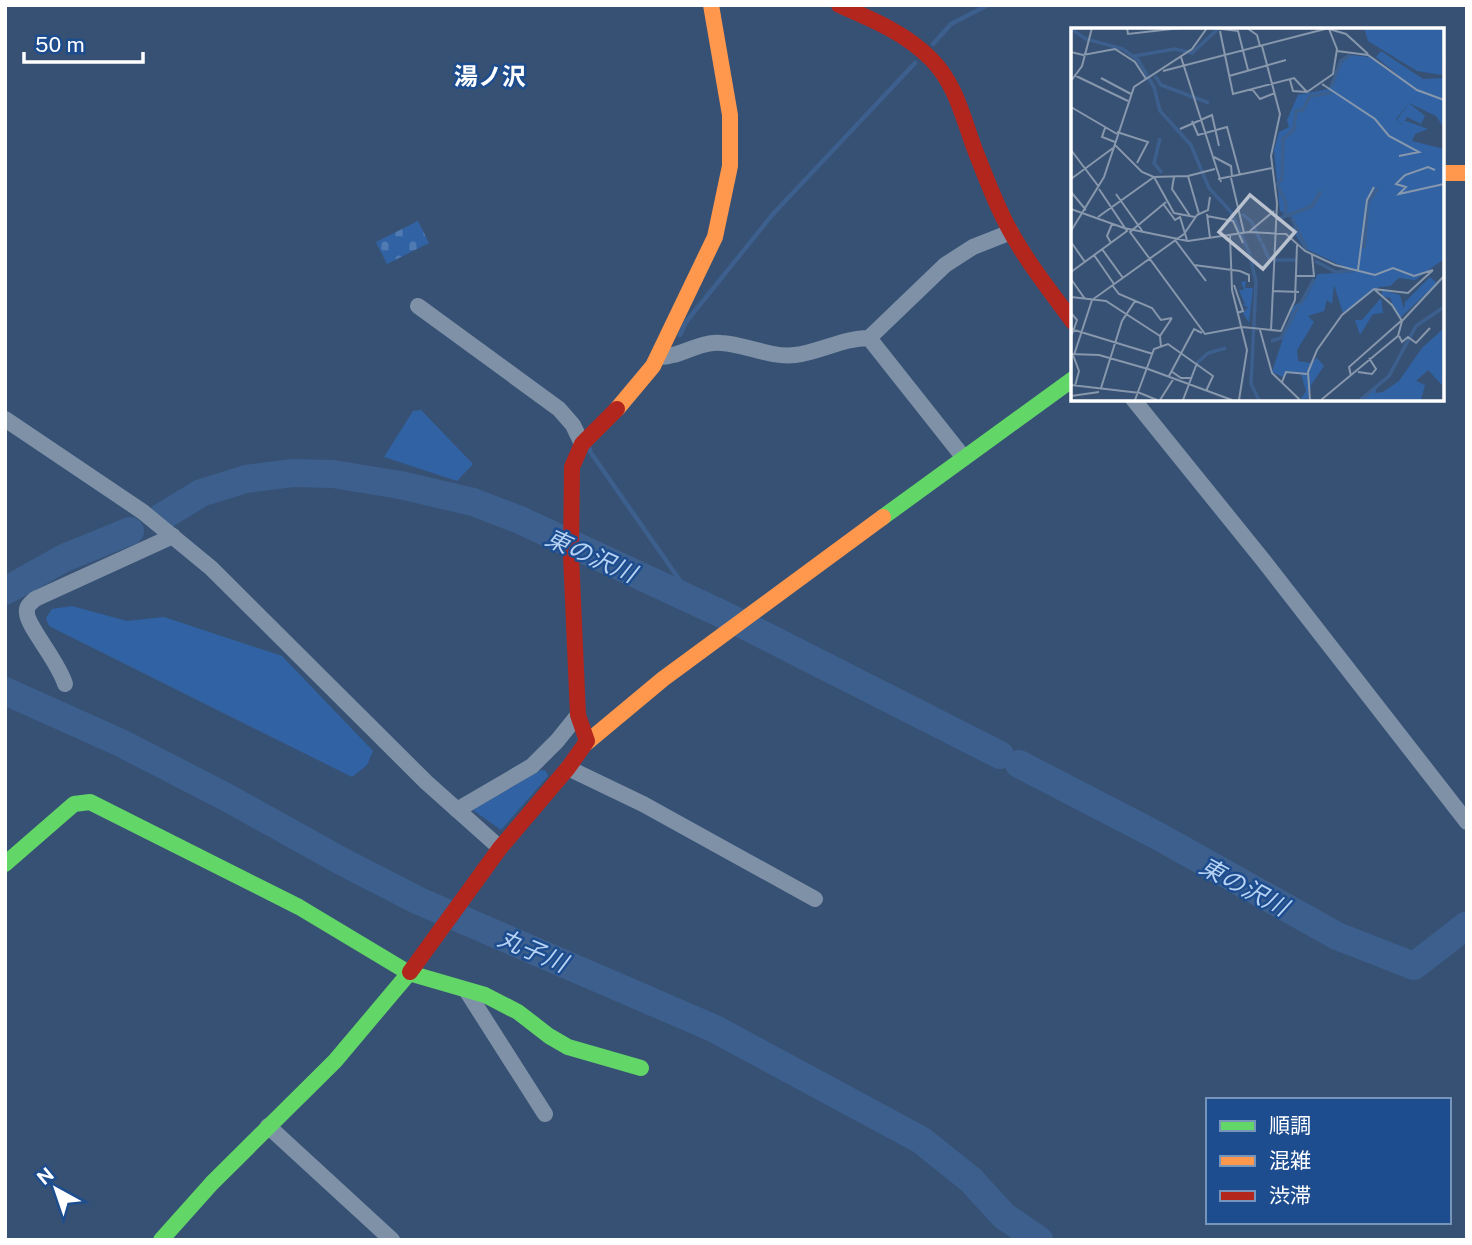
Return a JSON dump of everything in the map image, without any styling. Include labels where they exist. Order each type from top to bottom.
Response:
[{"type":"street","points":[[587,741],[578,715],[571,555],[572,467],[582,444],[628,398],[653,366],[715,237],[730,166],[730,116],[711,5]]},
{"type":"street","points":[[839,5],[916,44],[942,71],[956,95],[975,150],[1011,232],[1071,319]]},
{"type":"street","points":[[1444,173],[1467,173]]},
{"type":"street","points":[[658,357],[720,342],[762,352],[794,355],[869,338],[944,265],[973,247],[1011,232]]},
{"type":"street","points":[[418,306],[559,409],[573,425],[582,444]]},
{"type":"street","points":[[869,338],[964,458]]},
{"type":"street","points":[[161,1240],[212,1183],[335,1061],[409,973],[496,854],[568,768],[587,741],[749,614],[1071,380]]},
{"type":"street","points":[[1135,401],[1271,570],[1467,822]]},
{"type":"street","points":[[5,419],[143,512],[211,568],[398,755],[457,810],[496,854]]},
{"type":"street","points":[[65,684],[58,663],[26,617],[27,606],[35,599],[173,536]]},
{"type":"street","points":[[457,810],[532,766],[578,715]]},
{"type":"street","points":[[568,768],[643,804],[815,899]]},
{"type":"street","points":[[5,864],[75,804],[90,802],[299,907],[409,973],[485,995],[506,1004],[549,1037],[568,1046],[641,1068]]},
{"type":"street","points":[[466,990],[545,1114]]},
{"type":"street","points":[[268,1126],[392,1240]]},
{"type":"green space","points":[[418,221],[429,243],[387,264],[376,242]]},
{"type":"green space","points":[[421,410],[473,464],[457,481],[384,457],[413,411]]},
{"type":"green space","points":[[72,606],[127,621],[164,617],[282,656],[373,751],[367,765],[352,777],[49,626],[46,618],[52,609]]},
{"type":"green space","points":[[541,770],[546,771],[548,776],[501,830],[473,810]]},
{"type":"waterway","points":[[933,44],[951,24],[988,5]]},
{"type":"waterway","points":[[680,335],[686,322],[773,214],[915,63]]},
{"type":"waterway","points":[[590,449],[695,602]]},
{"type":"waterway","name":"東の沢川","points":[[160,518],[201,493],[246,479],[293,473],[333,474],[400,485],[473,502],[520,520],[722,614],[1000,755]]},
{"type":"waterway","name":"東の沢川","points":[[5,591],[64,558],[130,531]]},
{"type":"waterway","name":"丸子川","points":[[5,691],[121,743],[419,901],[713,1028],[921,1140],[971,1180],[1004,1216],[1039,1240]]},
{"type":"waterway","name":"東の沢川","points":[[1019,764],[1158,836],[1337,936],[1414,966],[1467,925]]},
{"type":"traffic: fast","points":[[883,517],[1071,380]]},
{"type":"traffic: fast","points":[[5,864],[74,804],[90,802],[299,907],[409,973],[485,995],[518,1012],[568,1047],[641,1068]]},
{"type":"traffic: fast","points":[[161,1240],[212,1183],[335,1061],[410,972]]},
{"type":"traffic: slow","points":[[617,409],[653,366],[715,237],[730,166],[730,115],[711,5]]},
{"type":"traffic: slow","points":[[1444,173],[1467,173]]},
{"type":"traffic: slow","points":[[585,744],[663,679],[883,517]]},
{"type":"traffic: jam","points":[[839,5],[899,34],[921,50],[940,69],[958,102],[989,185],[1011,233],[1071,319]]},
{"type":"traffic: jam","points":[[587,741],[578,715],[571,555],[572,467],[582,444],[617,409]]},
{"type":"traffic: jam","points":[[410,972],[500,848],[585,744]]},
{"type":"district","name":"湯ノ沢","points":[[490,76]]}]
